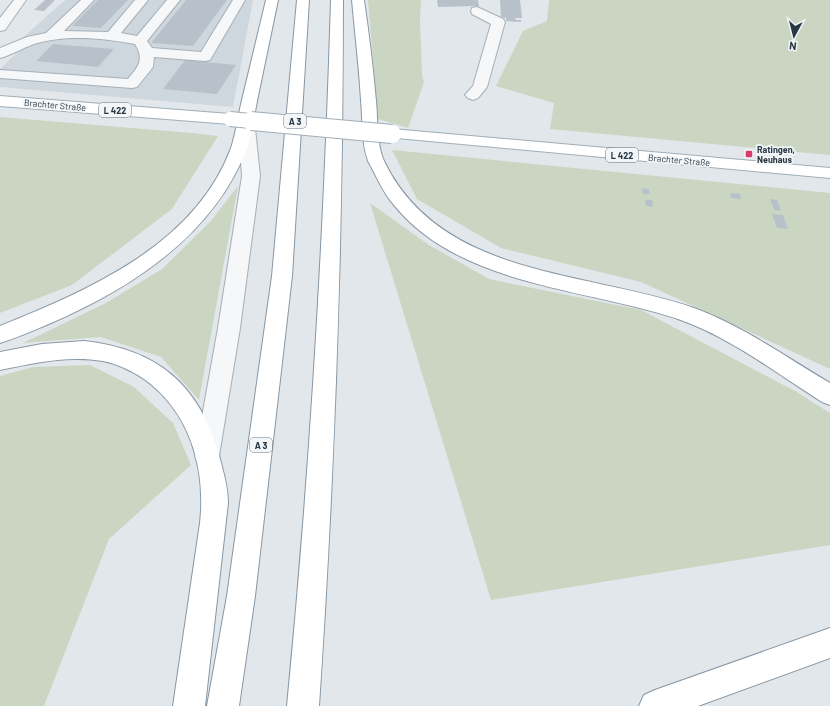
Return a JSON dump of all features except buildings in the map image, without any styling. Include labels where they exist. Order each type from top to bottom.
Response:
[{"type":"main road","points":[[0,335],[78,302],[112,284],[170,242],[192,222],[218,190],[232,168],[239,147],[238,119],[272,0]]},
{"type":"main road","name":"A 3","points":[[223,706],[241,596],[282,276],[293,153],[302,0]]},
{"type":"main road","points":[[303,706],[313,597],[331,270],[337,97],[337,0]]},
{"type":"main road","points":[[358,0],[374,156],[387,184],[399,202],[425,226],[457,248],[489,262],[525,273],[654,304],[688,315],[744,342],[830,395]]},
{"type":"main road","name":"Brachter Straße","points":[[0,101],[238,119],[409,136],[830,173]]},
{"type":"main road","points":[[0,361],[35,353],[67,350],[97,351],[127,358],[151,371],[173,388],[189,410],[200,432],[216,492],[189,706]]},
{"type":"main road","points":[[655,706],[830,643]]},
{"type":"lane","points":[[0,27],[20,0]]},
{"type":"lane","points":[[51,36],[88,0]]},
{"type":"lane","points":[[110,36],[142,0]]},
{"type":"lane","points":[[0,74],[132,84],[146,67],[144,46],[174,0]]},
{"type":"lane","points":[[1,53],[36,38],[63,34],[110,36],[144,46],[205,57],[239,0]]},
{"type":"lane","points":[[473,95],[480,87],[498,22],[477,11]]},
{"type":"lane","points":[[207,456],[229,328],[251,176],[238,119]]},
{"type":"shaded area","points":[[65,0],[253,0],[233,107],[0,87],[0,69],[21,49],[18,42]]},
{"type":"green space","points":[[368,0],[421,0],[420,19],[422,75],[424,82],[408,128],[378,119]]},
{"type":"green space","points":[[549,0],[830,0],[830,155],[550,129],[554,103],[496,86],[523,31],[547,21]]},
{"type":"green space","points":[[0,117],[218,136],[172,209],[72,285],[0,313]]},
{"type":"green space","points":[[392,150],[830,193],[830,369],[641,282],[501,248],[417,199]]},
{"type":"green space","points":[[238,186],[199,400],[161,357],[101,337],[23,343],[106,303],[162,269],[210,222]]},
{"type":"green space","points":[[370,203],[429,245],[489,279],[641,310],[795,391],[830,413],[830,545],[491,600]]},
{"type":"green space","points":[[90,365],[134,387],[173,423],[191,465],[109,539],[44,706],[0,706],[0,376],[33,367]]},
{"type":"place","name":"Ratingen, Neuhaus","points":[[749,154]]}]
